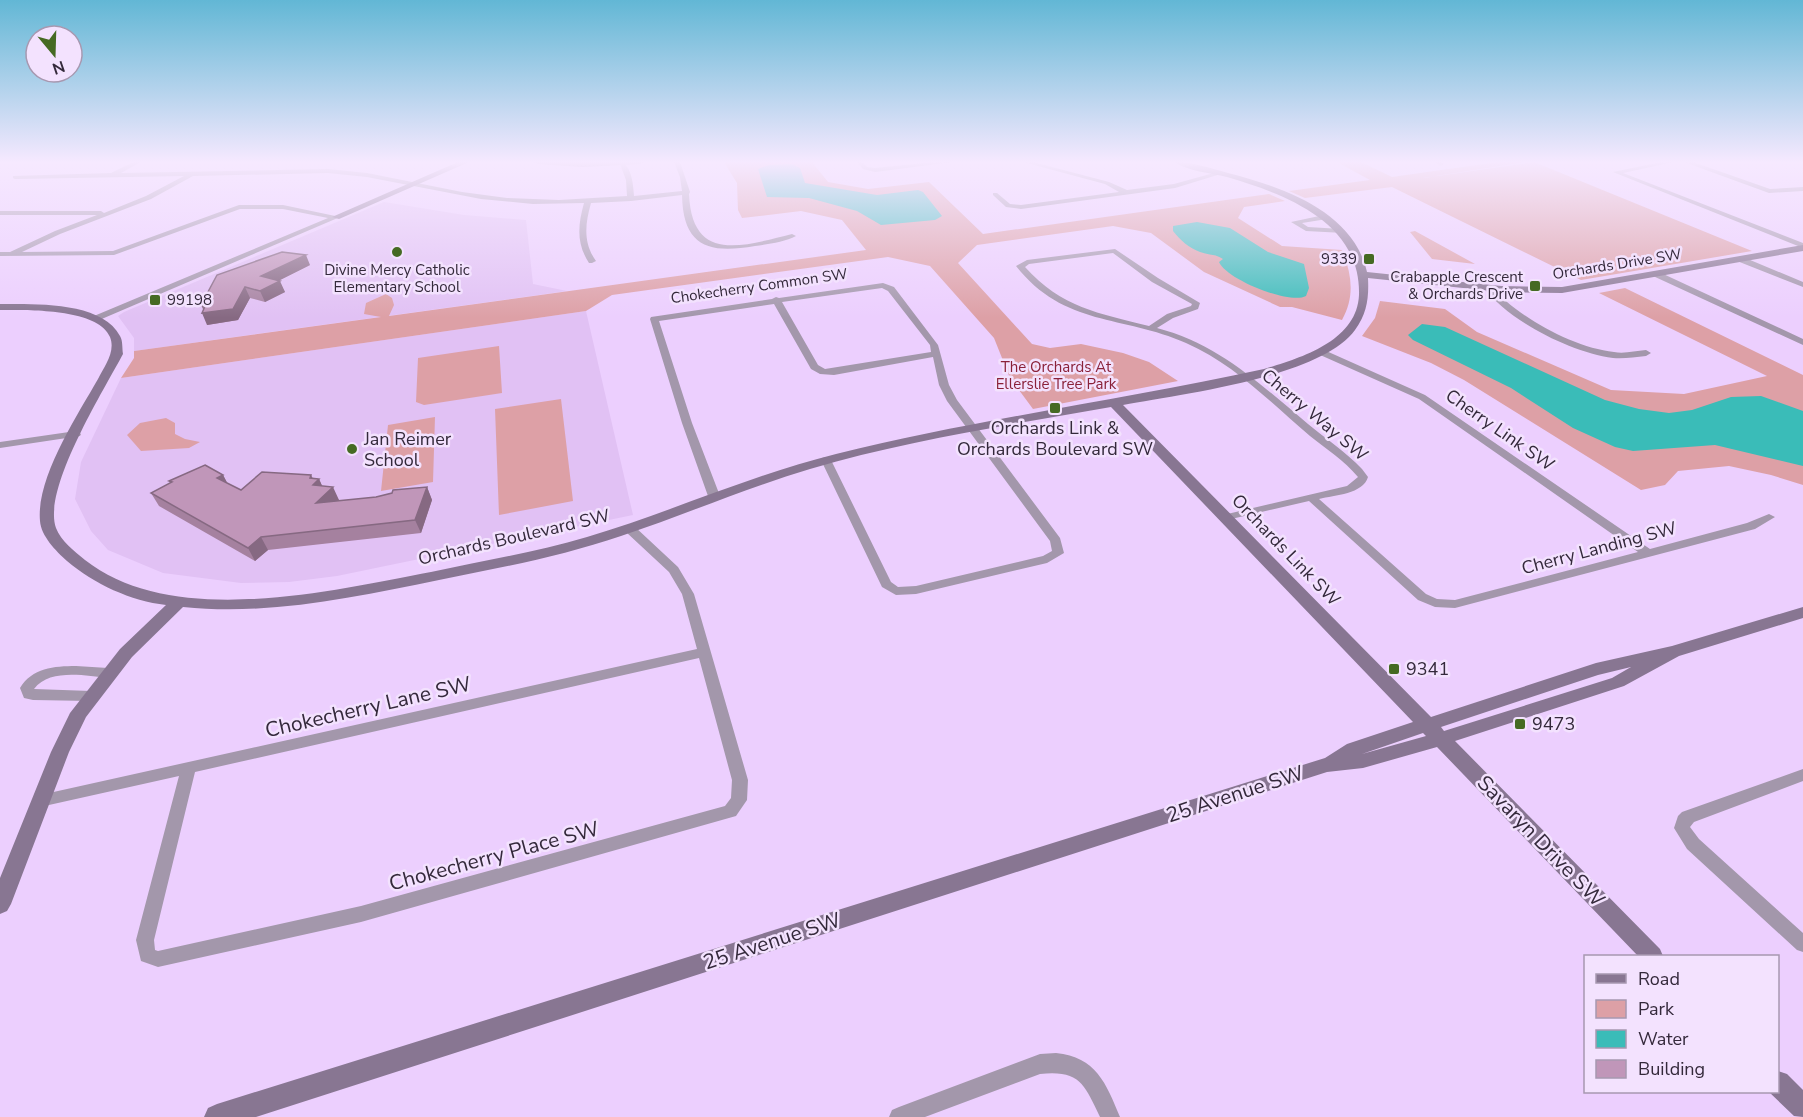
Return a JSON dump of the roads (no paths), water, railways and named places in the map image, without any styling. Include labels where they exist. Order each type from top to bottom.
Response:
[{"type":"street","points":[[12,254],[51,234],[107,214]]},
{"type":"street","points":[[0,254],[114,253],[219,214]]},
{"type":"street","points":[[321,214],[336,217]]},
{"type":"street","points":[[0,307],[45,308],[96,318],[343,214]]},
{"type":"street","points":[[585,214],[582,238],[587,255],[592,261]]},
{"type":"street","points":[[686,214],[689,224],[710,246],[726,246],[792,236]]},
{"type":"street","name":"Orchards Boulevard SW","points":[[96,318],[116,335],[119,345],[117,354],[49,492],[48,523],[53,535],[73,558],[92,574],[122,588],[178,601],[255,603],[330,596],[536,555],[630,528],[765,477],[825,460],[1245,377],[1291,365],[1321,352],[1340,340],[1360,315],[1365,299],[1363,274],[1353,245],[1341,231],[1319,214]]},
{"type":"street","points":[[1721,214],[1803,247]]},
{"type":"street","points":[[1324,217],[1295,222],[1308,229],[1341,231]]},
{"type":"street","name":"Orchards Drive SW","points":[[1363,274],[1487,287],[1574,289],[1803,247]]},
{"type":"street","points":[[1150,328],[1196,303],[1155,280],[1119,252],[1105,250],[1021,264],[1020,268],[1045,291],[1071,310],[1150,328],[1196,344],[1245,377]]},
{"type":"street","points":[[1740,259],[1803,285]]},
{"type":"street","points":[[1656,274],[1803,342]]},
{"type":"street","name":"Chokecherry Common SW","points":[[714,496],[653,321],[665,315],[886,285],[932,342],[946,391],[1059,548],[1055,555],[916,590],[896,591],[886,584],[825,460]]},
{"type":"street","points":[[1487,287],[1495,299],[1510,311],[1552,333],[1609,354],[1646,353]]},
{"type":"street","points":[[776,299],[814,367],[819,370],[834,372],[937,354]]},
{"type":"street","name":"Cherry Link SW","points":[[1321,352],[1422,397],[1649,554]]},
{"type":"street","name":"Cherry Way SW","points":[[1227,517],[1358,485],[1363,477],[1245,377]]},
{"type":"street","name":"Orchards Link SW","points":[[1114,403],[1436,732]]},
{"type":"street","points":[[0,446],[76,434]]},
{"type":"street","name":"Cherry Landing SW","points":[[1311,497],[1417,592],[1435,603],[1455,604],[1751,526],[1769,517]]},
{"type":"street","name":"Chokecherry Place SW","points":[[188,769],[145,940],[147,955],[158,959],[372,911],[730,811],[740,800],[741,789],[686,587],[669,565],[630,528]]},
{"type":"street","points":[[0,904],[68,735],[91,696],[108,673],[178,601]]},
{"type":"street","name":"25 Avenue SW","points":[[217,1117],[1327,765],[1363,761],[1436,732],[1618,682],[1673,652],[1803,612]]},
{"type":"street","name":"Chokecherry Lane SW","points":[[40,801],[704,652]]},
{"type":"street","points":[[91,696],[33,695],[29,694],[27,688],[38,677],[54,672],[108,673]]},
{"type":"street","name":"Savaryn Drive SW","points":[[1436,732],[1650,955]]},
{"type":"street","points":[[1803,775],[1689,817],[1682,828],[1693,844],[1803,944]]},
{"type":"street","points":[[899,1117],[1040,1064],[1063,1062],[1079,1067],[1096,1087],[1110,1117]]},
{"type":"street","points":[[1779,1084],[1803,1107]]},
{"type":"water","points":[[862,214],[941,214],[942,216],[935,220],[881,225]]},
{"type":"water","points":[[1197,222],[1230,228],[1268,252],[1304,264],[1309,288],[1306,296],[1286,297],[1245,283],[1224,269],[1219,262],[1223,259],[1192,248],[1173,231],[1173,226]]},
{"type":"water","points":[[1422,324],[1445,327],[1605,400],[1639,409],[1669,413],[1692,410],[1731,397],[1761,396],[1803,411],[1803,466],[1715,445],[1633,451],[1615,447],[1573,428],[1511,388],[1413,340],[1408,335]]},
{"type":"place","name":"Divine Mercy Catholic Elementary School","points":[[397,252]]},
{"type":"place","name":"9339","points":[[1369,259]]},
{"type":"place","name":"Crabapple Crescent & Orchards Drive","points":[[1535,286]]},
{"type":"place","name":"99198","points":[[155,300]]},
{"type":"place","name":"Orchards Link & Orchards Boulevard SW","points":[[1055,408]]},
{"type":"place","name":"Jan Reimer School","points":[[352,449]]},
{"type":"place","name":"9341","points":[[1394,669]]},
{"type":"place","name":"9473","points":[[1520,724]]},
{"type":"park label","name":"The Orchards At Ellerslie Tree Park","points":[[1056,376]]}]
